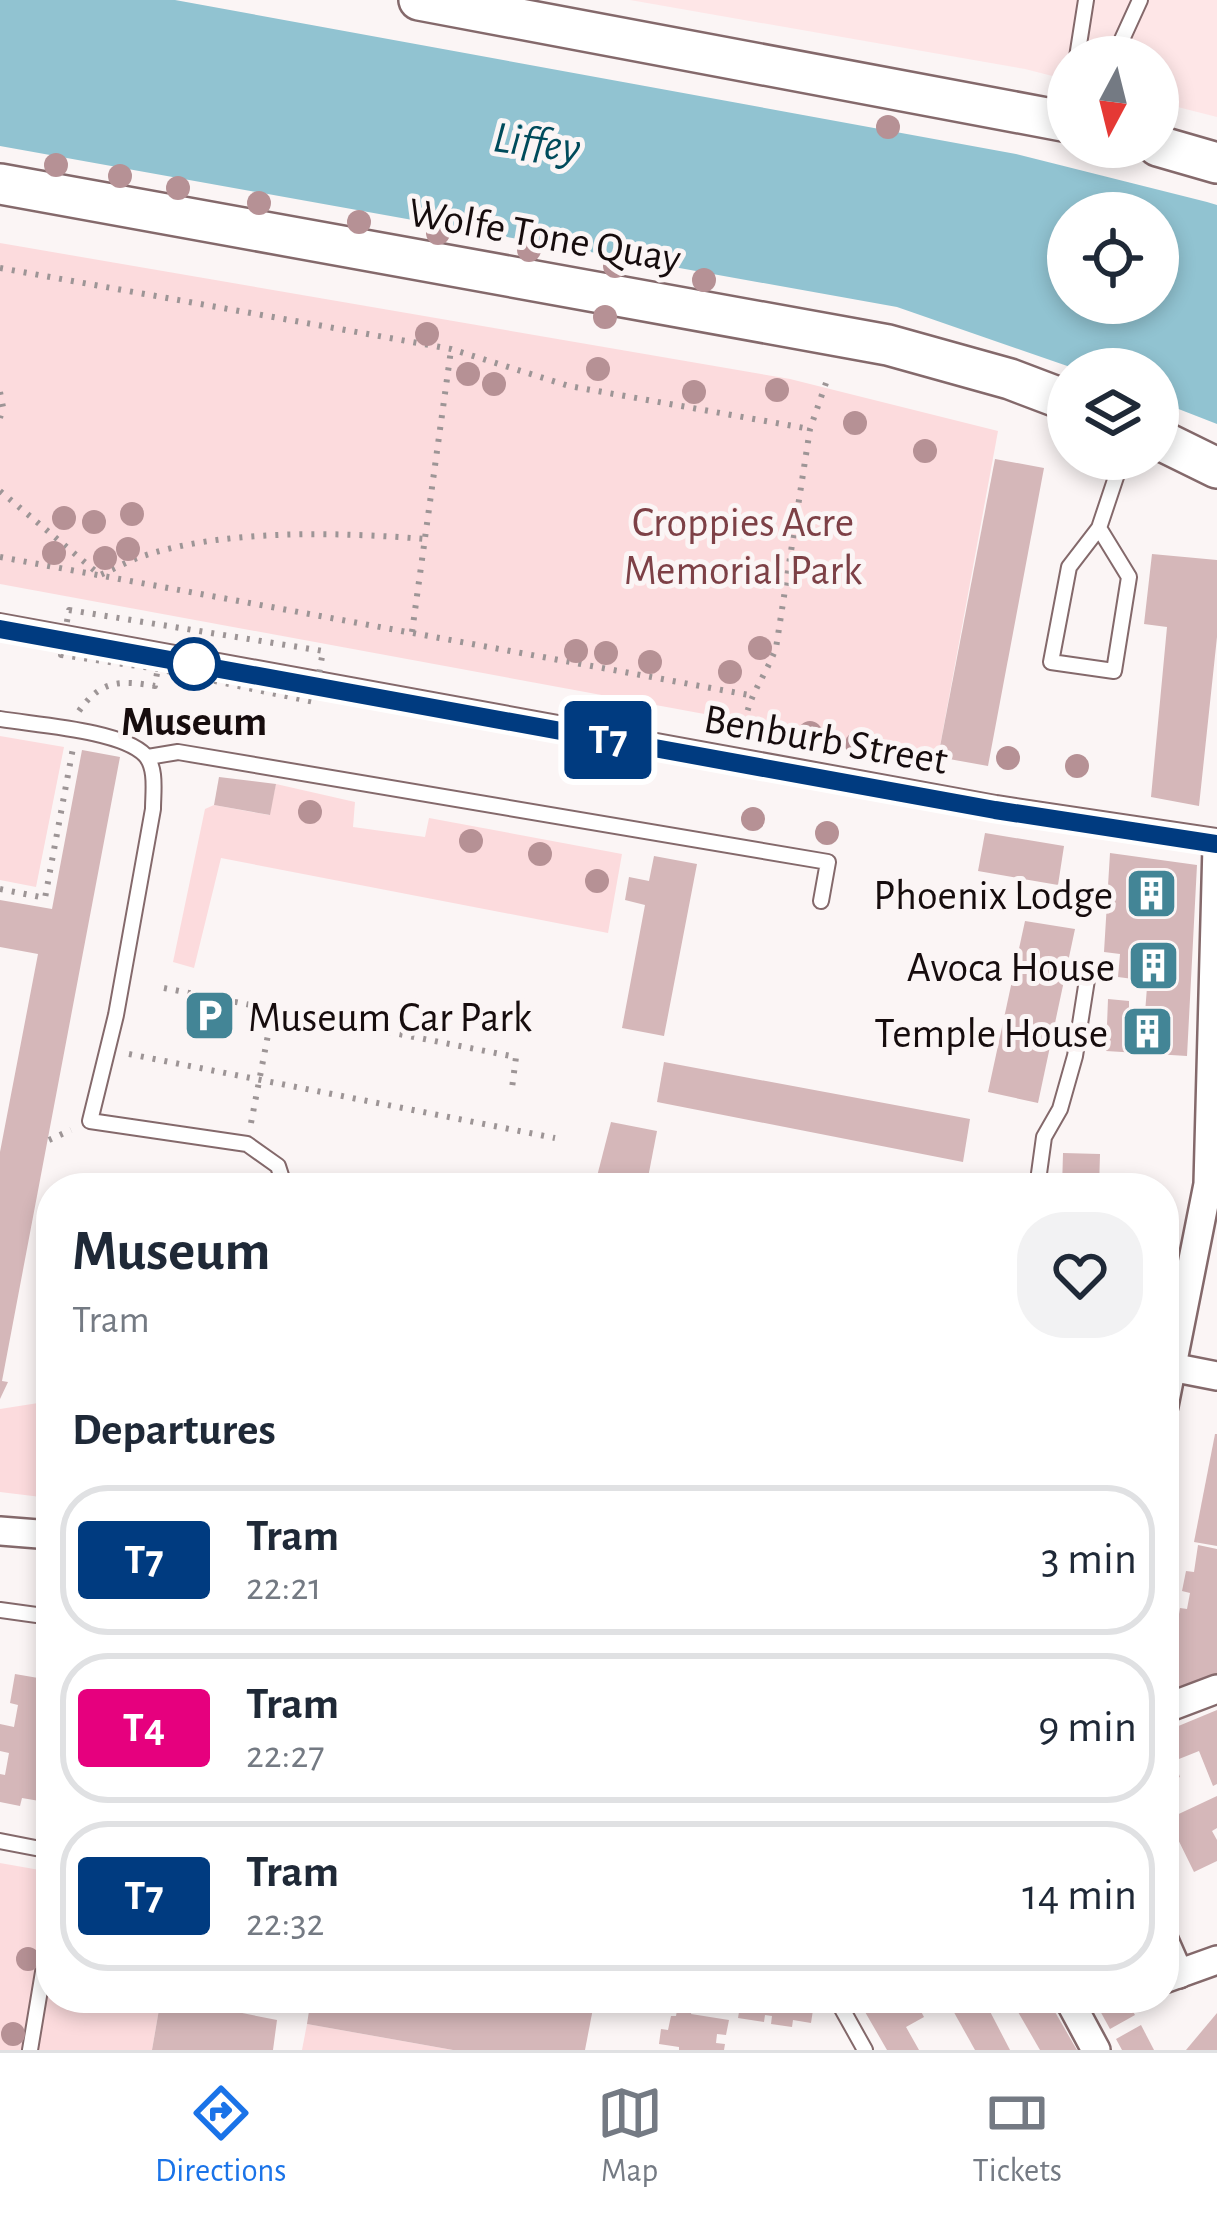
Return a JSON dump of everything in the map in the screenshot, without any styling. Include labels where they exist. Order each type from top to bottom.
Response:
[{"type":"main road","points":[[418,0],[1047,111]]},
{"type":"main road","points":[[1179,152],[1217,163]]},
{"type":"main road","name":"Wolfe Tone Quay","points":[[0,184],[888,345],[1047,393]]},
{"type":"main road","points":[[1179,449],[1217,468]]},
{"type":"street","points":[[1179,1336],[1213,1184],[1217,840]]},
{"type":"street","points":[[1179,1368],[1217,1376]]},
{"type":"street","points":[[0,1531],[36,1534]]},
{"type":"street","points":[[1179,1703],[1217,1688]]},
{"type":"street","points":[[1179,1974],[1217,1960]]},
{"type":"street","points":[[1076,2013],[1096,2050]]},
{"type":"lane","points":[[1080,36],[1086,0]]},
{"type":"lane","points":[[1123,36],[1139,0]]},
{"type":"lane","points":[[1099,528],[1129,577],[1114,671],[1051,662],[1069,567],[1099,528],[1115,480]]},
{"type":"lane","name":"Benburb Street","points":[[0,621],[1217,840]]},
{"type":"lane","points":[[0,719],[126,742],[148,758],[154,778],[153,809],[90,1121],[247,1144],[278,1166],[280,1173]]},
{"type":"lane","points":[[148,758],[178,752],[828,862],[820,901]]},
{"type":"lane","points":[[1039,1173],[1044,1138],[1060,1109],[1075,1056],[1089,967]]},
{"type":"lane","points":[[0,1610],[36,1616]]},
{"type":"lane","points":[[0,1841],[36,1848]]},
{"type":"lane","points":[[30,2050],[36,2013]]},
{"type":"lane","points":[[844,2013],[865,2050]]},
{"type":"path","points":[[0,268],[451,349],[569,386],[810,429]]},
{"type":"path","points":[[412,632],[451,349]]},
{"type":"path","points":[[742,734],[749,695],[766,674],[776,648],[810,429],[826,383]]},
{"type":"path","points":[[0,392],[0,418]]},
{"type":"path","points":[[0,491],[100,575]]},
{"type":"path","points":[[100,575],[138,557],[226,541],[295,536],[425,539]]},
{"type":"path","points":[[0,557],[749,695]]},
{"type":"path","points":[[0,889],[45,898],[81,706],[122,680],[154,686],[158,669]]},
{"type":"path","points":[[164,988],[516,1057],[512,1088]]},
{"type":"path","points":[[247,1144],[273,1010]]},
{"type":"path","points":[[107,1050],[555,1138]]},
{"type":"shaded area","points":[[630,0],[1217,0],[1217,117],[1179,107],[1179,36],[1047,36],[1047,75]]},
{"type":"green space","name":"Croppies Acre Memorial Park","points":[[0,243],[790,379],[998,431],[938,757],[0,584]]},
{"type":"green space","points":[[0,736],[64,747],[36,887],[0,880]]},
{"type":"green space","points":[[276,784],[355,802],[353,827],[425,837],[429,818],[622,854],[608,933],[221,858],[194,968],[173,962],[205,809],[214,805],[269,815]]},
{"type":"green space","points":[[36,1403],[36,1496],[0,1492],[0,1409]]},
{"type":"green space","points":[[0,1863],[36,1869],[36,2013],[158,2013],[152,2050],[0,2050]]},
{"type":"green space","points":[[307,2024],[453,2050],[302,2050]]},
{"type":"water","name":"Liffey","points":[[0,0],[175,0],[1016,154],[1047,162],[1047,168],[1071,168],[1166,192],[1047,192],[1047,324],[1179,324],[1179,195],[1217,205],[1217,424],[1179,409],[1179,348],[1047,348],[1047,359],[897,307],[0,146]]},
{"type":"building","points":[[995,459],[1044,468],[988,766],[938,757]]},
{"type":"building","points":[[1152,554],[1217,560],[1217,637],[1199,806],[1151,797],[1167,627],[1144,624]]},
{"type":"building","points":[[82,750],[120,757],[41,1173],[36,1173],[36,1201],[2,1381],[8,1382],[0,1399],[0,1152],[38,954],[0,947],[0,900],[52,909]]},
{"type":"building","points":[[219,777],[276,784],[270,815],[214,805]]},
{"type":"building","points":[[985,833],[1064,846],[1058,885],[978,871]]},
{"type":"building","points":[[1110,853],[1197,865],[1187,1056],[1106,1051],[1108,999],[1129,1001],[1129,1011],[1145,1013],[1147,987],[1132,986],[1133,979],[1118,977],[1120,954],[1104,952]]},
{"type":"building","points":[[654,856],[697,864],[664,1036],[622,1028],[645,905],[625,900],[629,877],[649,881]]},
{"type":"building","points":[[1025,921],[1075,929],[1038,1103],[988,1092]]},
{"type":"building","points":[[664,1062],[970,1119],[963,1162],[657,1102]]},
{"type":"building","points":[[611,1122],[657,1131],[649,1173],[598,1173]]},
{"type":"building","points":[[1063,1153],[1100,1154],[1099,1173],[1062,1173]]},
{"type":"building","points":[[1217,1434],[1217,1546],[1194,1542]]},
{"type":"building","points":[[1198,1545],[1217,1549],[1217,1681],[1184,1695],[1179,1694],[1179,1614],[1180,1608],[1187,1609],[1190,1593],[1182,1591],[1186,1571],[1194,1572]]},
{"type":"building","points":[[15,1674],[36,1678],[36,1800],[22,1798],[20,1806],[0,1802],[0,1774],[5,1775],[9,1753],[0,1751],[0,1724],[14,1727],[18,1705],[10,1703]]},
{"type":"building","points":[[1217,1710],[1217,1784],[1213,1786],[1199,1751],[1179,1759],[1179,1726]]},
{"type":"building","points":[[1217,1796],[1217,1828],[1212,1831],[1217,1861],[1194,1872],[1179,1841],[1179,1814]]},
{"type":"building","points":[[158,2013],[242,2013],[277,2020],[273,2050],[152,2050]]},
{"type":"building","points":[[309,2013],[592,2013],[585,2050],[453,2050],[307,2024]]},
{"type":"building","points":[[691,2013],[729,2020],[726,2035],[717,2034],[716,2043],[725,2044],[724,2050],[679,2050],[659,2044],[661,2029],[668,2030],[671,2016]]},
{"type":"building","points":[[739,2013],[813,2013],[811,2023],[793,2020],[792,2027],[771,2024],[772,2016],[765,2015],[764,2022],[738,2018]]},
{"type":"building","points":[[866,2013],[922,2013],[924,2017],[906,2027],[919,2050],[887,2050]]},
{"type":"building","points":[[954,2013],[991,2013],[1010,2050],[975,2050]]},
{"type":"building","points":[[1019,2013],[1056,2013],[1077,2050],[1040,2050]]},
{"type":"building","points":[[1101,2013],[1134,2013],[1135,2015],[1110,2029]]},
{"type":"building","points":[[1217,2013],[1217,2050],[1186,2050]]},
{"type":"building","points":[[1141,2025],[1154,2050],[1122,2050],[1116,2039]]},
{"type":"tram line","points":[[0,629],[995,810],[1217,844]]},
{"type":"tram line","name":"T7","points":[[0,629],[995,810],[1217,844]]},
{"type":"place","name":"Museum","points":[[194,664]]},
{"type":"place","name":"Phoenix Lodge","points":[[1152,894]]},
{"type":"place","name":"Avoca House","points":[[1154,966]]},
{"type":"place","name":"Museum Car Park","points":[[209,1016]]},
{"type":"place","name":"Temple House","points":[[1147,1032]]}]
